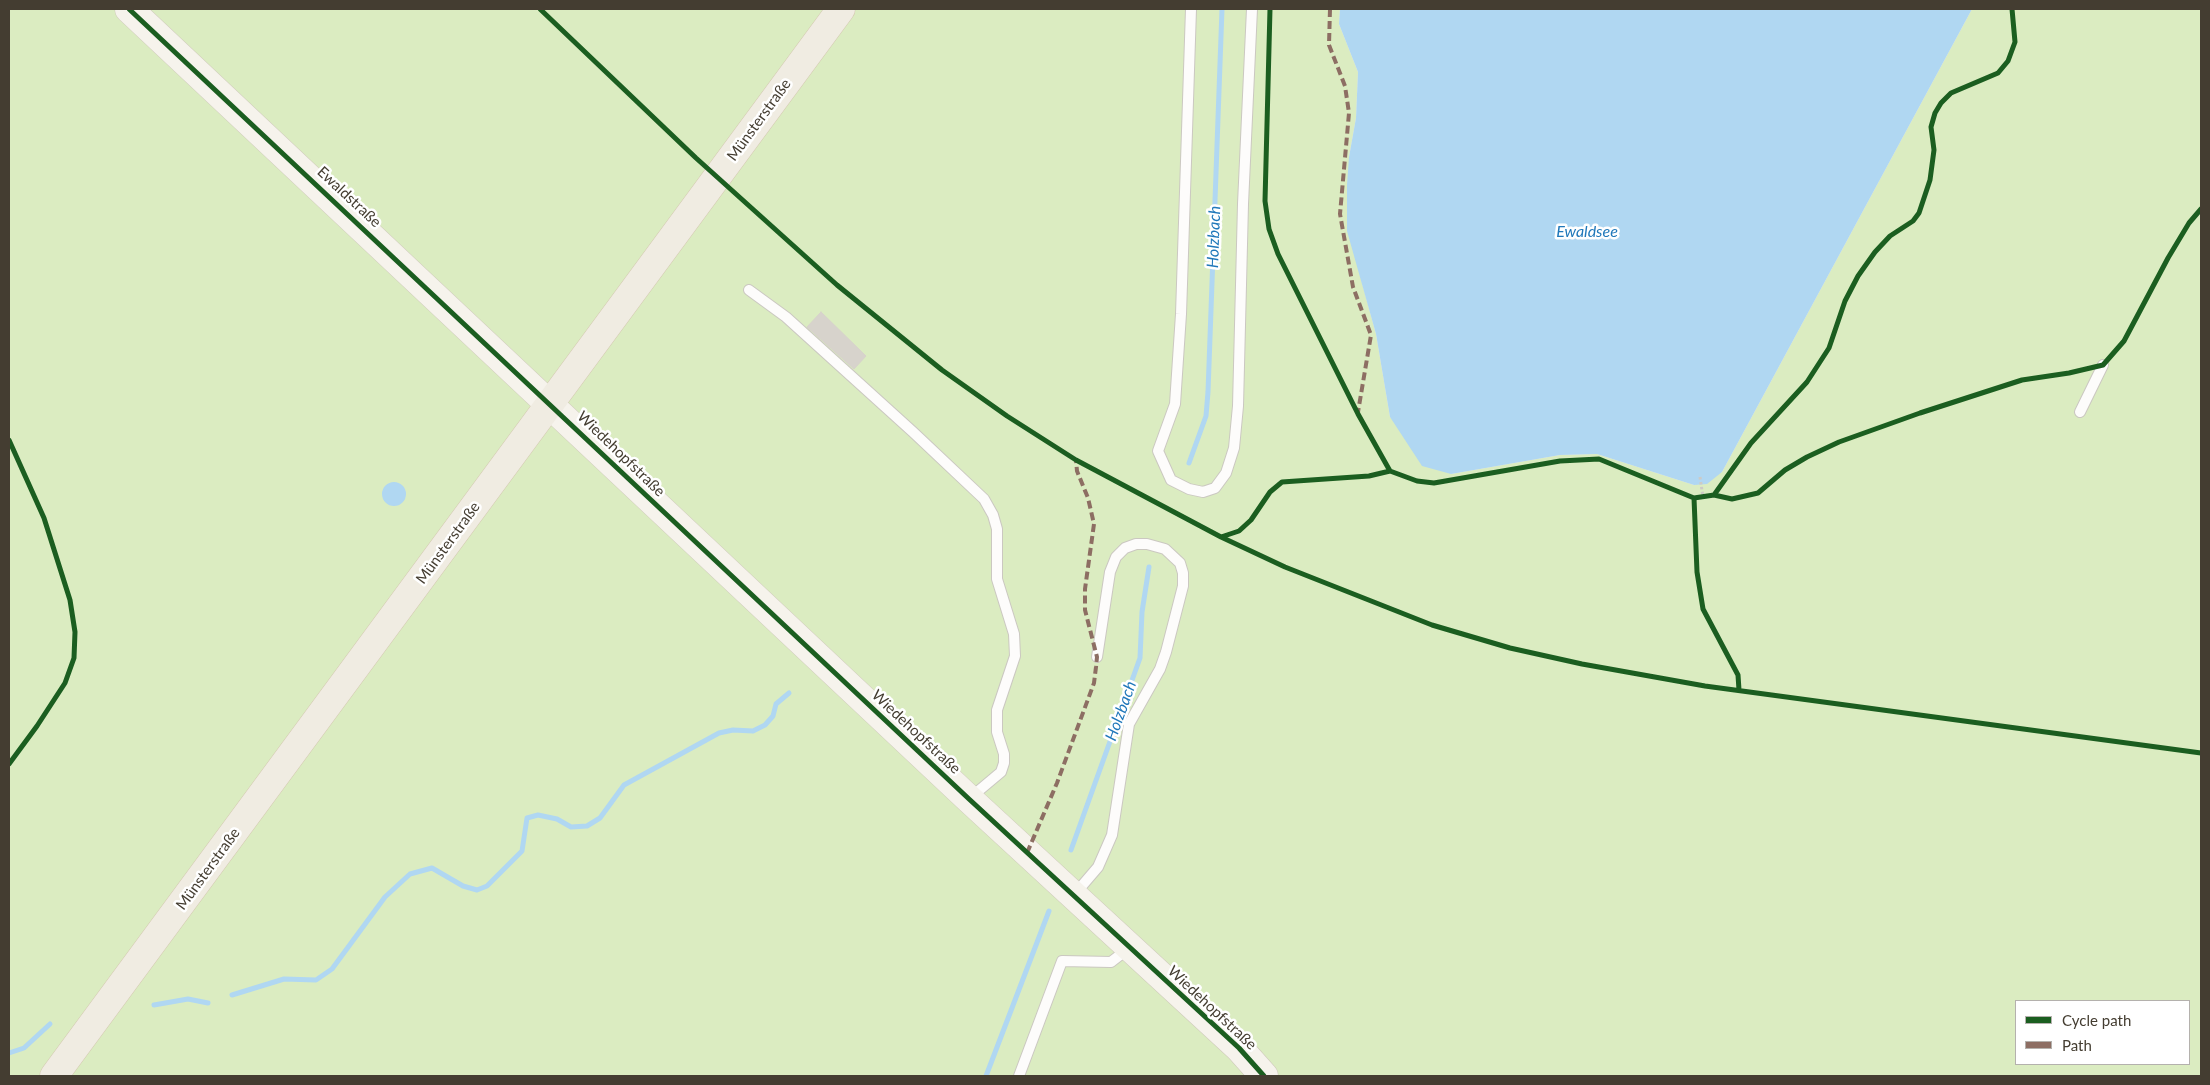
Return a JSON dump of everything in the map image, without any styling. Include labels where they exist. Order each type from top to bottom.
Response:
[{"type":"main road","name":"Ewaldstraße","points":[[129,9],[551,404]]},
{"type":"main road","name":"Münsterstraße","points":[[54,1076],[841,9]]},
{"type":"main road","name":"Wiedehopfstraße","points":[[551,404],[969,799],[1239,1048],[1264,1076]]},
{"type":"lane","points":[[1191,9],[1181,314],[1175,404],[1158,451],[1171,480],[1203,492],[1215,488],[1226,473],[1234,448],[1238,406],[1243,204],[1252,9]]},
{"type":"lane","points":[[749,290],[786,317],[899,419],[984,499],[993,514],[997,529],[997,579],[1014,634],[1015,656],[997,710],[997,732],[1004,754],[1001,772],[969,799]]},
{"type":"lane","points":[[2080,412],[2103,365]]},
{"type":"lane","points":[[1073,896],[1098,867],[1112,835],[1130,724],[1160,669],[1166,652],[1183,586],[1183,573],[1180,563],[1165,550],[1147,544],[1136,544],[1125,548],[1116,557],[1110,572],[1097,657]]},
{"type":"lane","points":[[1019,1076],[1062,961],[1111,962],[1130,948]]},
{"type":"path","points":[[1700,477],[1703,497]]},
{"type":"green space","points":[[9,9],[1340,9],[1339,24],[1358,72],[1356,118],[1349,157],[1362,283],[1376,334],[1390,417],[1451,474],[1560,455],[1597,454],[1694,485],[1722,472],[1972,9],[2201,9],[2201,1076],[9,1076]]},
{"type":"water","name":"Ewaldsee","points":[[1340,9],[1972,9],[1722,472],[1707,484],[1694,485],[1597,454],[1560,455],[1451,474],[1422,466],[1390,417],[1376,334],[1347,231],[1347,185],[1349,157],[1356,118],[1358,72],[1339,24]]},
{"type":"water","points":[[394,482],[399,483],[405,489],[405,499],[399,505],[394,506],[389,505],[383,499],[382,494],[383,489],[389,483]]},
{"type":"building","points":[[821,312],[866,356],[854,369],[807,327]]},
{"type":"waterway","name":"Holzbach","points":[[1189,463],[1206,416],[1208,392],[1222,9]]},
{"type":"waterway","name":"Holzbach","points":[[1071,850],[1140,658],[1142,612],[1149,567]]},
{"type":"waterway","points":[[232,995],[284,979],[316,980],[332,969],[385,897],[410,874],[432,868],[463,886],[477,890],[487,886],[522,851],[527,818],[538,815],[557,819],[571,827],[587,826],[600,818],[624,785],[719,733],[733,730],[753,731],[765,725],[773,716],[776,704],[789,693]]},
{"type":"waterway","name":"Holzbach","points":[[986,1076],[1049,911]]},
{"type":"waterway","points":[[154,1005],[188,999],[208,1003]]},
{"type":"waterway","points":[[9,1053],[24,1048],[50,1024]]},
{"type":"marked path","points":[[1330,9],[1329,45],[1345,86],[1349,113],[1340,214],[1353,287],[1371,335],[1358,412]]},
{"type":"marked path","points":[[1027,853],[1057,783],[1094,683],[1096,667],[1097,657],[1085,610],[1085,589],[1094,524],[1088,498],[1077,471],[1076,460]]},
{"type":"cycle path","points":[[129,9],[969,799],[1239,1048],[1264,1076]]},
{"type":"cycle path","points":[[540,9],[696,158],[837,285],[942,370],[1007,416],[1076,460],[1221,537],[1285,567],[1432,625],[1510,648],[1582,664],[1705,686],[2201,753]]},
{"type":"cycle path","points":[[1270,9],[1265,201],[1269,229],[1278,254],[1358,414],[1390,471],[1417,481],[1434,483],[1560,461],[1599,459],[1694,498],[1714,495],[1732,499],[1758,493],[1785,470],[1839,442],[2022,380],[2069,373],[2103,365],[2124,341],[2168,258],[2189,223],[2201,209]]},
{"type":"cycle path","points":[[1714,495],[1751,443],[1807,382],[1829,348],[1845,301],[1858,276],[1875,252],[1890,236],[1913,221],[1919,213],[1930,180],[1934,150],[1931,127],[1935,113],[1941,103],[1951,93],[1998,73],[2008,61],[2015,42],[2012,9]]},
{"type":"cycle path","points":[[9,440],[44,518],[70,600],[75,632],[74,658],[65,683],[9,764]]},
{"type":"cycle path","points":[[1221,537],[1239,531],[1251,520],[1270,492],[1282,482],[1369,476],[1390,471]]},
{"type":"cycle path","points":[[1694,498],[1697,572],[1703,609],[1738,675],[1739,690]]}]
